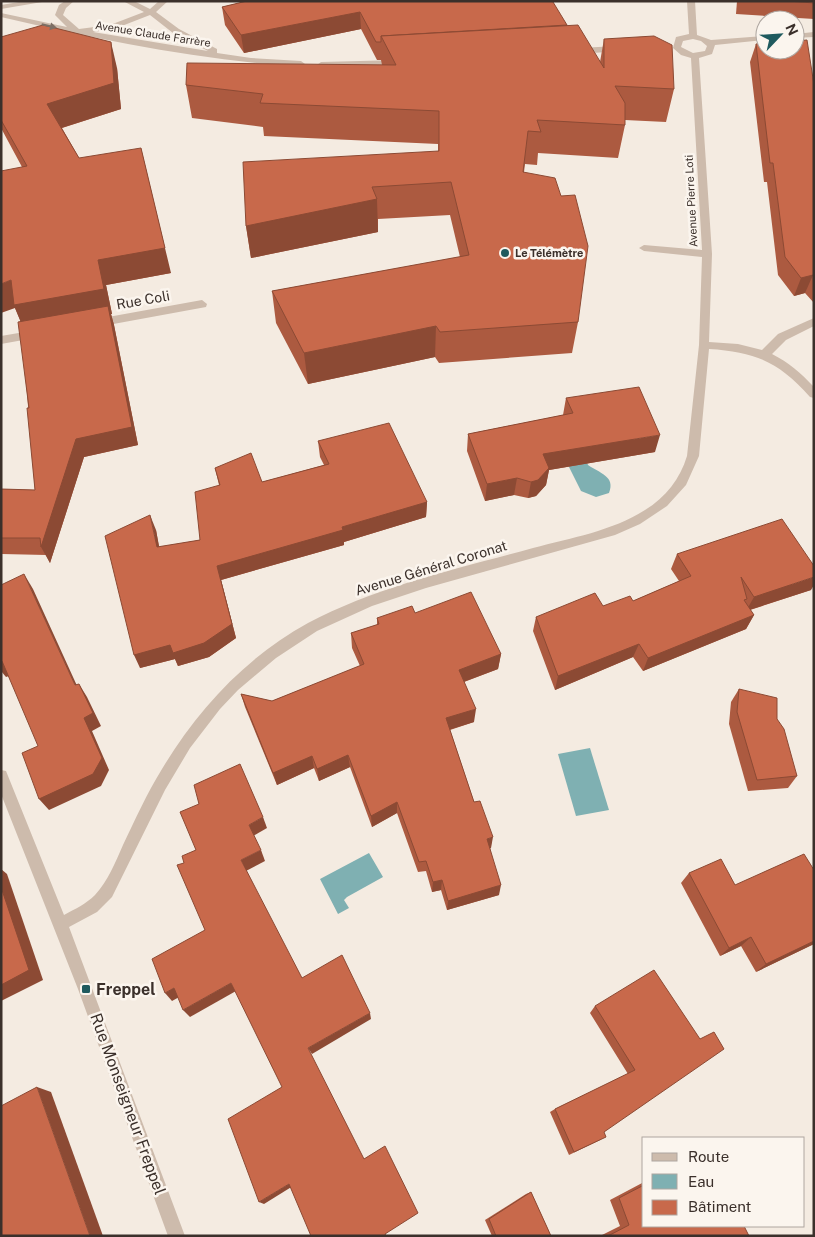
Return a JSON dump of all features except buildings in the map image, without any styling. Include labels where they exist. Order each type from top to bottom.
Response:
[{"type":"street","points":[[1,7],[44,1]]},
{"type":"street","points":[[70,1],[62,7],[59,16],[77,32],[111,27],[152,12],[164,1]]},
{"type":"street","name":"Avenue Claude Farrère","points":[[127,1],[152,12],[176,31],[225,57]]},
{"type":"street","points":[[691,1],[693,36]]},
{"type":"street","name":"Avenue Claude Farrère","points":[[1,15],[77,32],[225,57],[303,64],[409,63]]},
{"type":"street","points":[[676,45],[682,37],[693,36],[709,43],[755,39]]},
{"type":"street","points":[[666,45],[676,45],[684,54],[695,56],[709,52],[711,48],[709,43]]},
{"type":"street","points":[[567,52],[626,48]]},
{"type":"street","name":"Avenue Pierre Loti","points":[[695,56],[706,254],[704,345]]},
{"type":"street","points":[[644,248],[706,254]]},
{"type":"street","name":"Rue Coli","points":[[87,324],[202,304]]},
{"type":"street","points":[[765,354],[782,337],[814,322]]},
{"type":"street","points":[[1,340],[49,331]]},
{"type":"street","points":[[704,345],[742,348],[765,354],[790,368],[814,394]]},
{"type":"street","name":"Avenue Général Coronat","points":[[60,924],[87,910],[105,894],[157,791],[188,740],[235,683],[275,649],[314,626],[356,607],[400,591],[594,537],[632,523],[663,502],[690,468],[693,456],[704,345]]},
{"type":"street","name":"Rue Monseigneur Freppel","points":[[1,776],[60,924],[177,1236]]},
{"type":"water","points":[[584,455],[588,465],[608,479],[611,487],[609,493],[596,497],[581,491],[565,459]]},
{"type":"water","points":[[590,748],[609,810],[576,816],[558,754]]},
{"type":"water","points":[[369,853],[383,877],[347,897],[344,900],[349,908],[338,914],[320,879]]},
{"type":"place","name":"Le Télémètre","points":[[505,253]]},
{"type":"place","name":"Freppel","points":[[86,989]]}]
